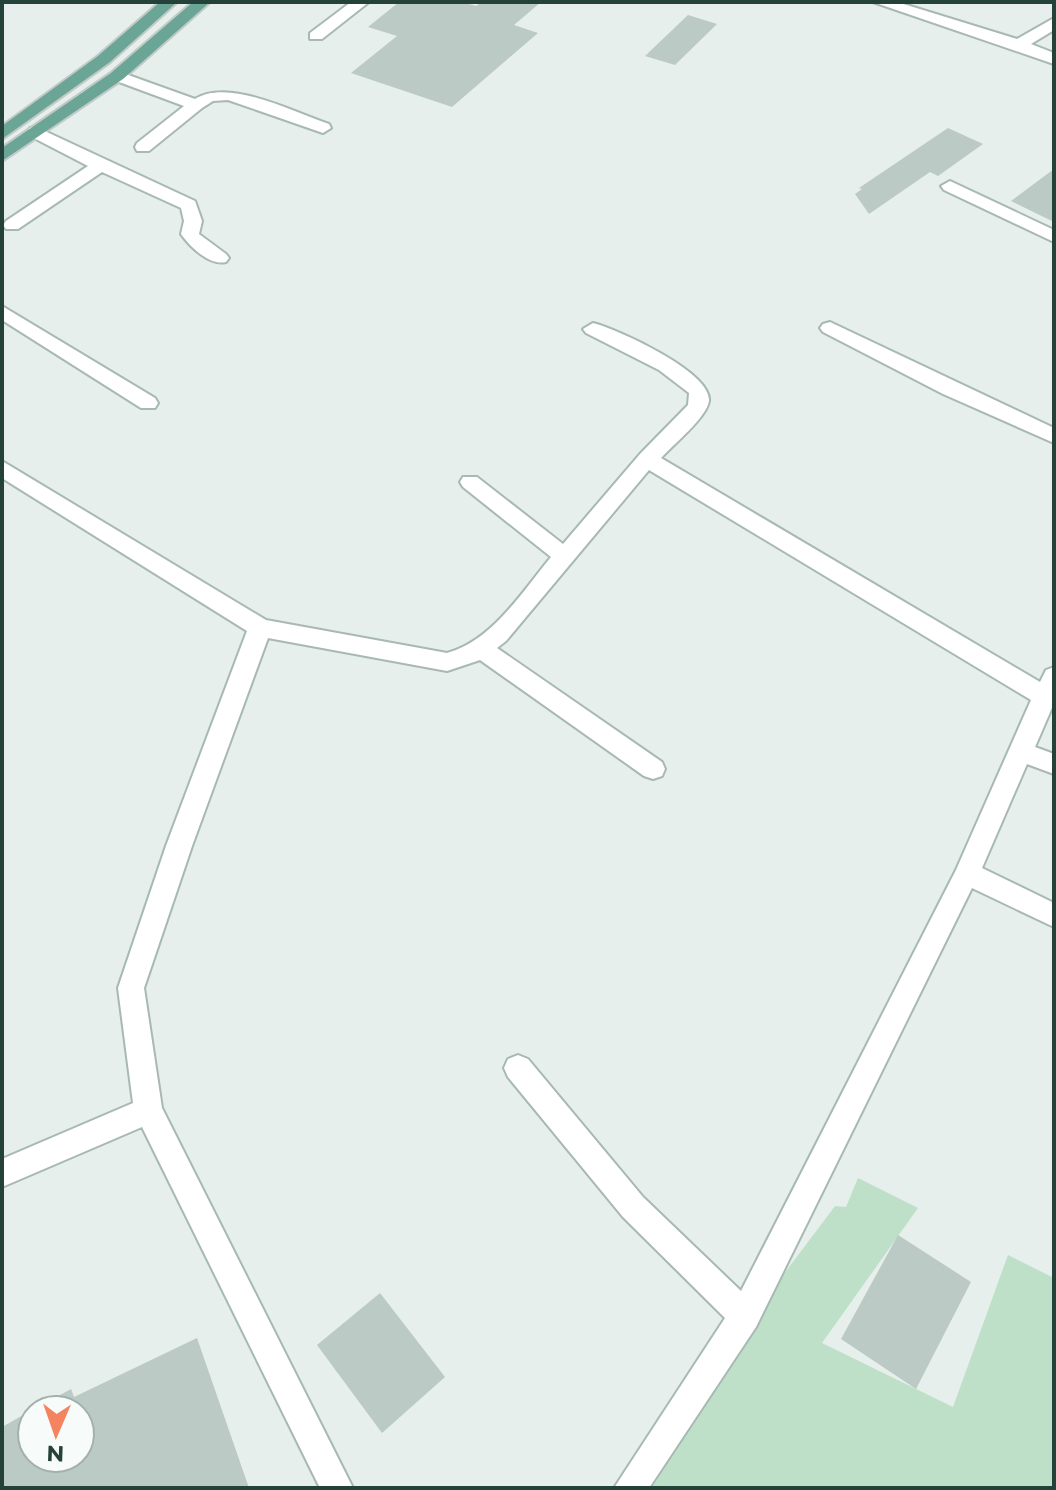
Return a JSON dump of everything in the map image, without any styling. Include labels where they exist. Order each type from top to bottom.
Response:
[{"type":"main road","points":[[2,134],[92,68],[169,2]]},
{"type":"main road","points":[[2,156],[117,76],[202,2]]},
{"type":"street","points":[[316,36],[361,2]]},
{"type":"street","points":[[881,2],[1054,59]]},
{"type":"street","points":[[1019,45],[1054,23]]},
{"type":"street","points":[[117,76],[196,105]]},
{"type":"street","points":[[143,147],[209,97],[229,95],[323,128]]},
{"type":"street","points":[[36,132],[189,205],[193,221],[190,234],[220,258]]},
{"type":"street","points":[[12,225],[101,165]]},
{"type":"street","points":[[950,186],[1054,237]]},
{"type":"street","points":[[2,312],[148,403]]},
{"type":"street","points":[[830,328],[950,389],[1054,436]]},
{"type":"street","points":[[2,468],[260,628],[447,662],[469,656],[498,635],[647,459],[697,408],[700,399],[696,387],[662,363],[593,329]]},
{"type":"street","points":[[630,1488],[745,1316],[967,873],[1050,686],[647,459]]},
{"type":"street","points":[[470,482],[564,556]]},
{"type":"street","points":[[260,628],[179,846],[131,988],[148,1110],[337,1488]]},
{"type":"street","points":[[480,648],[653,769]]},
{"type":"street","points":[[1021,752],[1054,764]]},
{"type":"street","points":[[967,873],[1054,916]]},
{"type":"street","points":[[518,1068],[633,1207],[745,1316]]},
{"type":"street","points":[[2,1173],[148,1110]]},
{"type":"green space","points":[[858,1178],[918,1208],[822,1343],[953,1407],[1008,1255],[1054,1278],[1054,1488],[623,1488],[835,1206],[846,1207]]},
{"type":"building","points":[[399,2],[462,2],[476,6],[482,2],[541,2],[514,25],[538,33],[452,107],[351,73],[397,36],[368,27]]},
{"type":"building","points":[[688,15],[717,24],[675,65],[645,56]]},
{"type":"building","points":[[948,128],[983,144],[938,176],[930,172],[869,214],[855,194],[862,189],[859,188]]},
{"type":"building","points":[[1054,169],[1054,222],[1011,201]]},
{"type":"building","points":[[898,1235],[971,1282],[916,1389],[841,1339]]},
{"type":"building","points":[[380,1293],[445,1377],[382,1433],[317,1345]]},
{"type":"building","points":[[197,1338],[249,1488],[2,1488],[2,1427],[16,1419],[16,1474],[96,1474],[96,1394],[80,1394]]}]
